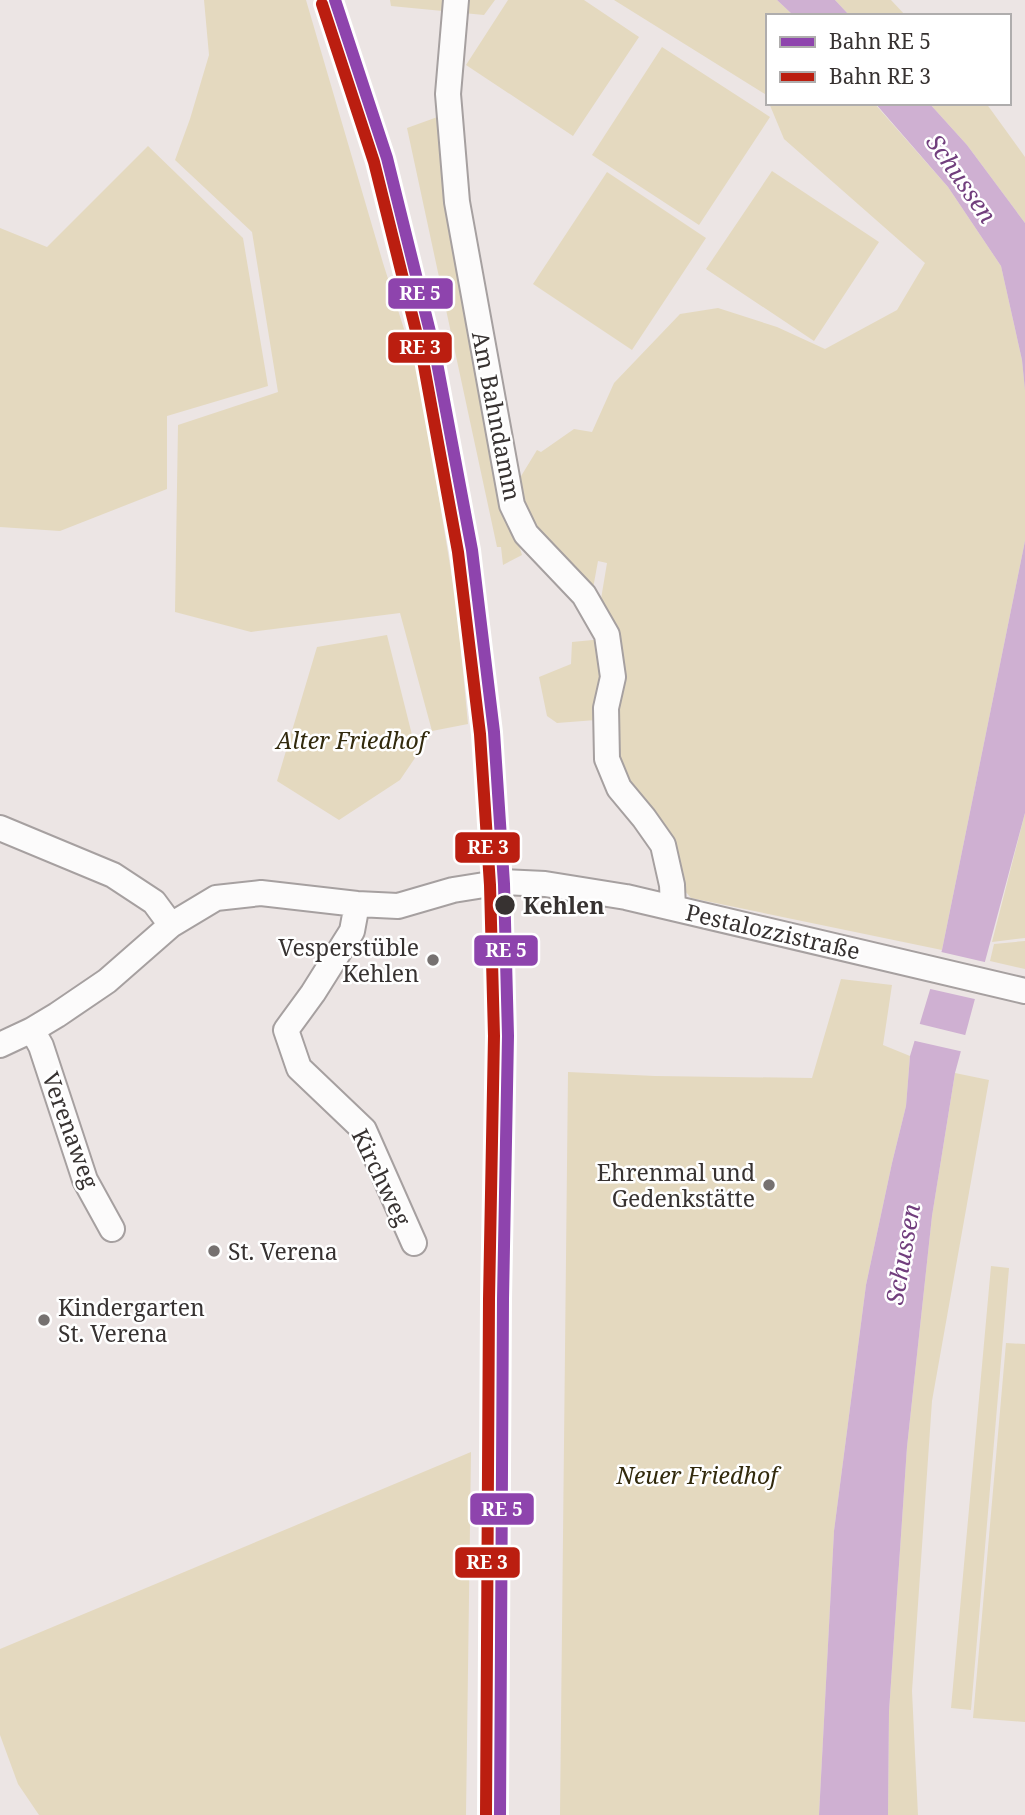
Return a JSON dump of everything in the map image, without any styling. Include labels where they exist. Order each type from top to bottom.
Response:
[{"type":"street","name":"Am Bahndamm","points":[[456,0],[448,94],[457,202],[512,505],[526,534],[584,595],[607,635],[613,677],[606,708],[607,759],[619,788],[663,845],[672,885],[673,908]]},
{"type":"street","points":[[0,828],[113,875],[154,902],[171,925]]},
{"type":"street","name":"Pestalozzistraße","points":[[0,1045],[32,1030],[107,981],[171,925],[216,898],[261,893],[398,906],[453,890],[519,881],[626,897],[1025,991]]},
{"type":"street","name":"Kirchweg","points":[[357,904],[352,931],[286,1030],[299,1068],[364,1130],[414,1243]]},
{"type":"street","name":"Verenaweg","points":[[32,1030],[41,1046],[85,1180],[112,1229]]},
{"type":"green space","points":[[204,0],[306,0],[419,376],[457,608],[468,724],[432,731],[400,613],[251,632],[175,612],[178,425],[278,392],[252,232],[175,160],[209,55]]},
{"type":"green space","points":[[390,0],[495,0],[484,15],[391,6]]},
{"type":"green space","points":[[508,0],[584,0],[639,37],[573,136],[466,65]]},
{"type":"green space","points":[[614,0],[777,0],[792,14],[766,14],[766,96]]},
{"type":"green space","points":[[835,0],[891,0],[904,14],[848,14]]},
{"type":"green space","points":[[662,47],[770,117],[699,225],[592,155]]},
{"type":"green space","points":[[770,105],[876,105],[948,187],[1001,266],[1022,360],[1025,390],[1025,541],[942,950],[691,898],[685,891],[677,854],[624,771],[617,753],[616,732],[623,672],[600,605],[607,563],[598,561],[592,594],[547,544],[529,517],[515,486],[537,450],[541,452],[574,429],[592,432],[614,383],[680,314],[718,308],[777,327],[825,349],[897,310],[925,263],[784,139]]},
{"type":"green space","points":[[931,105],[987,105],[1025,157],[1025,223],[967,145]]},
{"type":"green space","points":[[443,115],[510,517],[522,555],[503,565],[407,128]]},
{"type":"green space","points":[[148,146],[243,238],[268,386],[167,416],[167,489],[60,531],[0,527],[0,228],[47,247]]},
{"type":"green space","points":[[772,171],[879,242],[814,341],[706,269]]},
{"type":"green space","points":[[607,172],[706,238],[632,350],[533,284]]},
{"type":"green space","name":"Alter Friedhof","points":[[387,635],[417,755],[400,780],[339,820],[277,781],[317,647]]},
{"type":"green space","points":[[603,639],[607,690],[596,694],[596,720],[557,723],[547,716],[539,677],[571,664],[572,642]]},
{"type":"green space","points":[[1025,813],[1025,938],[992,942]]},
{"type":"green space","points":[[1025,941],[1025,969],[990,961],[994,944]]},
{"type":"green space","name":"Neuer Friedhof","points":[[841,979],[892,985],[883,1045],[910,1056],[906,1106],[866,1285],[834,1531],[819,1815],[560,1815],[568,1072],[812,1078]]},
{"type":"green space","points":[[955,1073],[989,1080],[932,1401],[912,1691],[918,1815],[888,1815],[889,1712],[907,1447],[932,1216]]},
{"type":"green space","points":[[991,1266],[1009,1268],[971,1710],[951,1708]]},
{"type":"green space","points":[[1006,1343],[1025,1344],[1025,1722],[973,1718]]},
{"type":"green space","points":[[471,1452],[466,1815],[39,1815],[18,1784],[0,1735],[0,1649]]},
{"type":"water","points":[[777,0],[835,0],[848,14],[792,14]]},
{"type":"water","name":"Schussen","points":[[877,105],[931,105],[967,145],[1025,223],[1025,390],[1022,360],[1001,266],[948,187]]},
{"type":"water","name":"Schussen","points":[[1025,541],[1025,813],[955,1073],[932,1216],[907,1447],[889,1712],[888,1815],[819,1815],[834,1531],[866,1285],[906,1106],[910,1056],[942,950]]},
{"type":"pier","points":[[937,951],[989,963],[979,1000],[926,988]]},
{"type":"pier","points":[[916,1023],[969,1036],[964,1052],[911,1040]]},
{"type":"transit line","points":[[335,0],[387,158],[435,352],[472,550],[494,732],[504,884],[508,1036],[503,1299],[500,1815]]},
{"type":"transit line","points":[[322,4],[374,162],[422,355],[458,552],[480,734],[490,885],[494,1036],[489,1299],[486,1815]]},
{"type":"place","name":"Kehlen","points":[[505,905]]},
{"type":"place","name":"Vesperstüble Kehlen","points":[[433,960]]},
{"type":"place","name":"Ehrenmal und Gedenkstätte","points":[[769,1185]]},
{"type":"place","name":"St. Verena","points":[[214,1251]]},
{"type":"place","name":"Kindergarten St. Verena","points":[[44,1320]]}]
